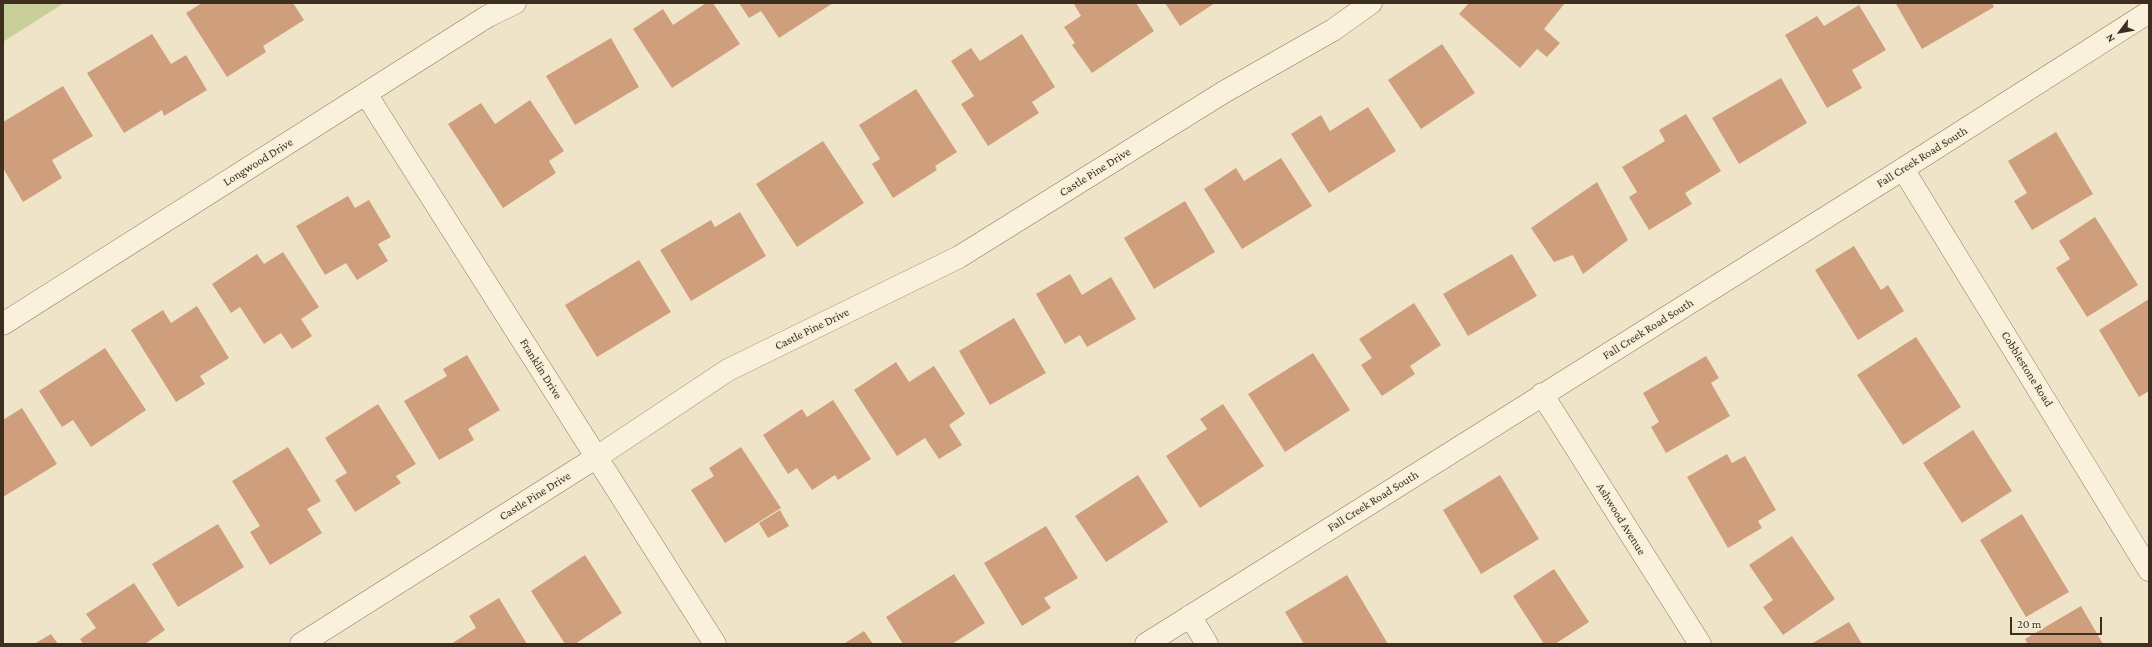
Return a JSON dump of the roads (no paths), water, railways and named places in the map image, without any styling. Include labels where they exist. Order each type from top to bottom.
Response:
[{"type":"street","name":"Longwood Drive","points":[[3,324],[488,16],[515,3]]},
{"type":"street","name":"Castle Pine Drive","points":[[301,644],[597,457],[728,370],[959,257],[1224,92],[1333,30],[1371,3]]},
{"type":"street","name":"Fall Creek Road South","points":[[1146,644],[1542,394],[1903,169],[2149,12]]},
{"type":"street","name":"Franklin Drive","points":[[366,94],[715,644]]},
{"type":"street","name":"Cobblestone Road","points":[[1903,169],[2149,570]]},
{"type":"street","name":"Ashwood Avenue","points":[[1542,394],[1700,644]]},
{"type":"street","points":[[1190,616],[1207,644]]}]
